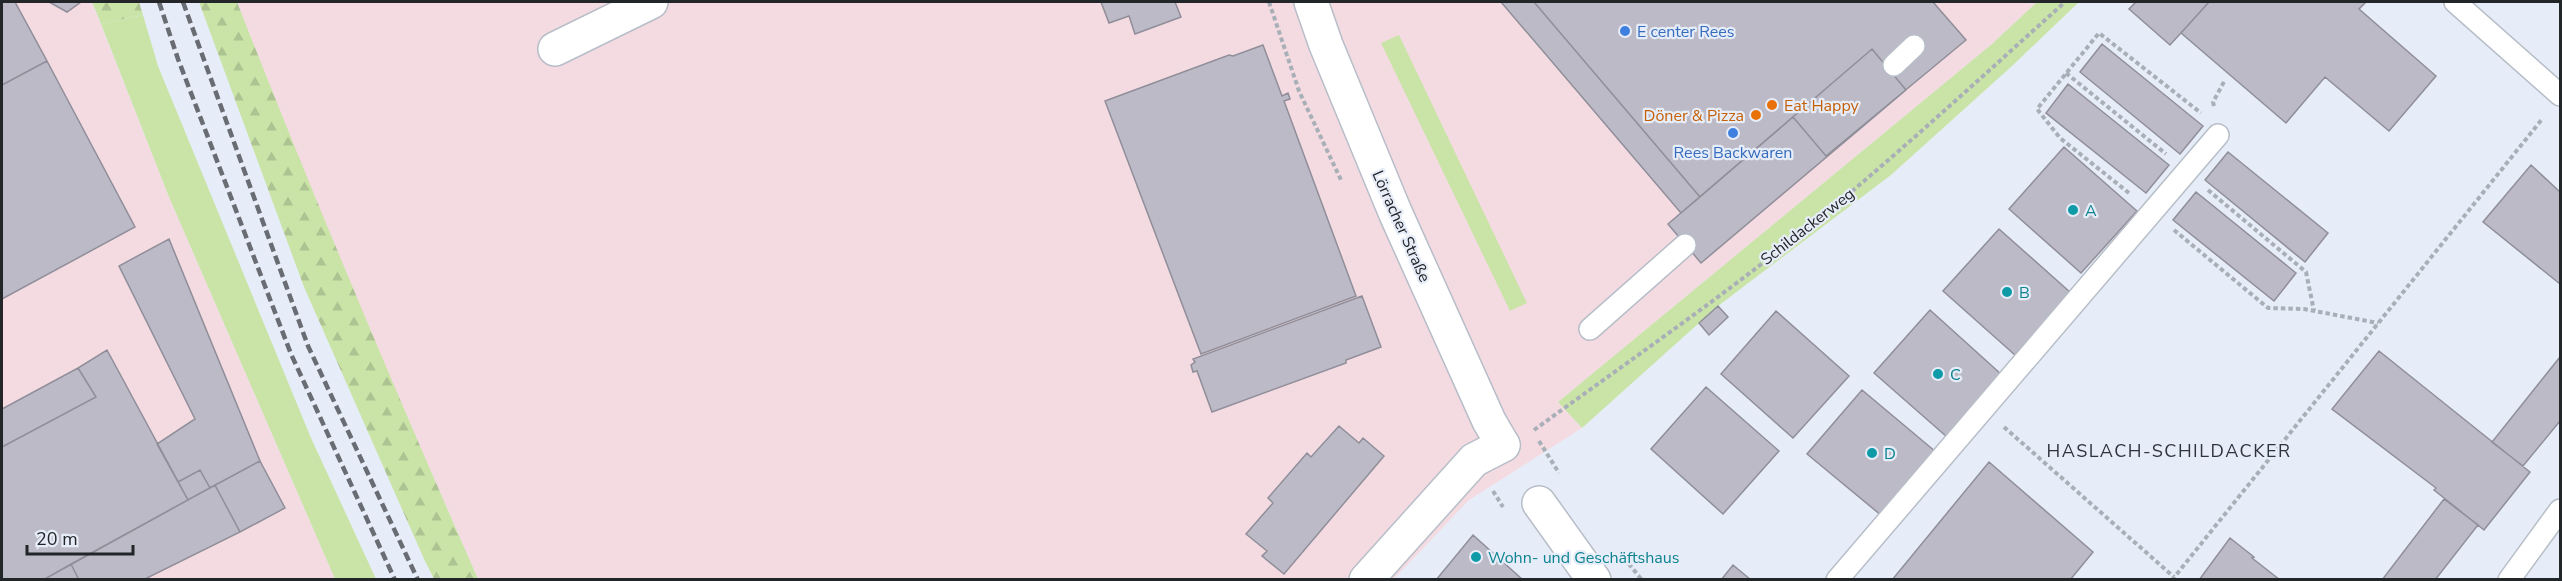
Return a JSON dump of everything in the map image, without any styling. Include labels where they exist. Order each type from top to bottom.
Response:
[{"type":"street","points":[[555,49],[651,2]]},
{"type":"street","name":"Lörracher Straße","points":[[1311,2],[1326,45],[1395,212],[1489,421],[1503,445],[1474,460],[1366,579]]},
{"type":"street","points":[[1539,503],[1594,579]]},
{"type":"lane","points":[[2454,2],[2560,95]]},
{"type":"lane","points":[[1894,65],[1914,46]]},
{"type":"lane","points":[[1837,579],[2152,212],[2213,126]]},
{"type":"lane","points":[[1590,329],[1685,245]]},
{"type":"lane","points":[[2509,579],[2560,511]]},
{"type":"path","name":"Schildackerweg","points":[[1560,475],[1532,431],[1669,333],[1825,214],[1919,134],[2065,2]]},
{"type":"path","points":[[2213,126],[2098,33],[2037,108],[2060,138],[2268,308],[2304,309],[2378,323]]},
{"type":"path","points":[[1983,409],[2174,578],[2546,115]]},
{"type":"shaded area","points":[[2,2],[92,2],[169,197],[335,579],[2,579]]},
{"type":"shaded area","points":[[237,2],[2037,2],[1992,44],[1558,402],[1582,428],[1469,500],[1393,580],[478,579],[364,319]]},
{"type":"green space","points":[[92,2],[139,2],[143,15],[101,24]]},
{"type":"green space","points":[[199,2],[237,2],[354,292],[478,579],[434,579],[424,559],[304,287]]},
{"type":"green space","points":[[2037,2],[2079,2],[1891,175],[1718,306],[1582,428],[1558,402],[1992,44]]},
{"type":"green space","points":[[143,15],[158,66],[311,438],[376,579],[335,579],[169,197],[101,24]]},
{"type":"green space","points":[[1399,35],[1527,303],[1510,311],[1381,43]]},
{"type":"building","points":[[2,2],[15,2],[47,61],[2,85]]},
{"type":"building","points":[[49,2],[81,2],[67,12]]},
{"type":"building","points":[[1101,2],[1175,2],[1181,17],[1135,34],[1129,16],[1109,23]]},
{"type":"building","points":[[1501,2],[1534,2],[1700,197],[1681,213]]},
{"type":"building","points":[[1534,2],[1933,2],[1966,40],[1826,156],[1793,117],[1700,197]]},
{"type":"building","points":[[2136,2],[2209,2],[2170,45],[2129,9]]},
{"type":"building","points":[[2209,2],[2366,2],[2359,9],[2436,76],[2389,131],[2325,77],[2286,123],[2181,33]]},
{"type":"building","points":[[2102,44],[2203,126],[2180,154],[2080,72]]},
{"type":"building","points":[[1263,45],[1282,96],[1288,93],[1290,99],[1284,101],[1356,296],[1201,354],[1105,101],[1229,55],[1233,56]]},
{"type":"building","points":[[1872,49],[1906,90],[1701,263],[1668,224]]},
{"type":"building","points":[[47,61],[135,227],[2,299],[2,85]]},
{"type":"building","points":[[2068,84],[2169,165],[2146,193],[2046,113]]},
{"type":"building","name":"A","points":[[2064,147],[2137,211],[2081,273],[2009,209]]},
{"type":"building","points":[[2228,152],[2328,233],[2305,262],[2205,180]]},
{"type":"building","points":[[2531,165],[2560,192],[2560,284],[2483,222]]},
{"type":"building","points":[[2196,192],[2296,273],[2274,301],[2173,220]]},
{"type":"building","name":"B","points":[[1999,229],[2071,293],[2015,355],[1943,291]]},
{"type":"building","points":[[169,239],[260,461],[210,488],[200,470],[178,482],[157,444],[195,419],[119,266]]},
{"type":"building","points":[[1362,296],[1381,347],[1346,360],[1346,363],[1212,412],[1197,371],[1193,372],[1191,365],[1195,362],[1193,359]]},
{"type":"building","points":[[1718,306],[1728,317],[1709,335],[1699,323]]},
{"type":"building","name":"C","points":[[1930,310],[2002,375],[1947,437],[1874,373]]},
{"type":"building","points":[[1776,311],[1849,376],[1793,438],[1721,374]]},
{"type":"building","points":[[107,350],[188,500],[43,580],[2,580],[2,447],[96,397],[78,368]]},
{"type":"building","points":[[2379,351],[2530,472],[2484,530],[2434,490],[2436,488],[2332,409]]},
{"type":"building","points":[[2560,357],[2560,421],[2523,466],[2492,442]]},
{"type":"building","points":[[78,368],[96,397],[2,447],[2,409]]},
{"type":"building","points":[[1706,387],[1779,451],[1723,514],[1651,449]]},
{"type":"building","name":"D","points":[[1862,390],[1936,452],[1882,516],[1807,454]]},
{"type":"building","points":[[1339,426],[1359,443],[1363,438],[1384,456],[1284,574],[1262,556],[1267,551],[1246,534],[1273,503],[1268,498],[1307,453],[1311,457]]},
{"type":"building","points":[[260,461],[285,508],[240,532],[215,485]]},
{"type":"building","points":[[1989,462],[2093,552],[2070,580],[1892,580]]},
{"type":"building","points":[[200,470],[210,488],[188,500],[178,482]]},
{"type":"building","points":[[215,485],[240,532],[143,580],[79,580],[71,564]]},
{"type":"building","points":[[2444,499],[2478,525],[2435,580],[2382,580]]},
{"type":"building","name":"Wohn- und Geschäftshaus","points":[[1473,535],[1523,580],[1436,580]]},
{"type":"building","points":[[2230,538],[2254,557],[2252,558],[2280,580],[2199,580]]},
{"type":"building","points":[[71,564],[79,580],[43,580]]},
{"type":"building","points":[[1733,565],[1751,580],[1721,580]]},
{"type":"railway","points":[[159,2],[178,59],[291,354],[395,580]]},
{"type":"railway","points":[[183,2],[308,346],[418,580]]},
{"type":"place","name":"E center Rees","points":[[1625,31]]},
{"type":"place","name":"Eat Happy","points":[[1772,105]]},
{"type":"place","name":"Döner & Pizza","points":[[1756,115]]},
{"type":"place","name":"Rees Backwaren","points":[[1733,133]]},
{"type":"place","name":"A","points":[[2073,210]]},
{"type":"place","name":"B","points":[[2007,292]]},
{"type":"place","name":"C","points":[[1938,374]]},
{"type":"place","name":"D","points":[[1872,453]]},
{"type":"place","name":"Wohn- und Geschäftshaus","points":[[1476,557]]},
{"type":"district","name":"HASLACH-SCHILDACKER","points":[[2169,451]]}]
